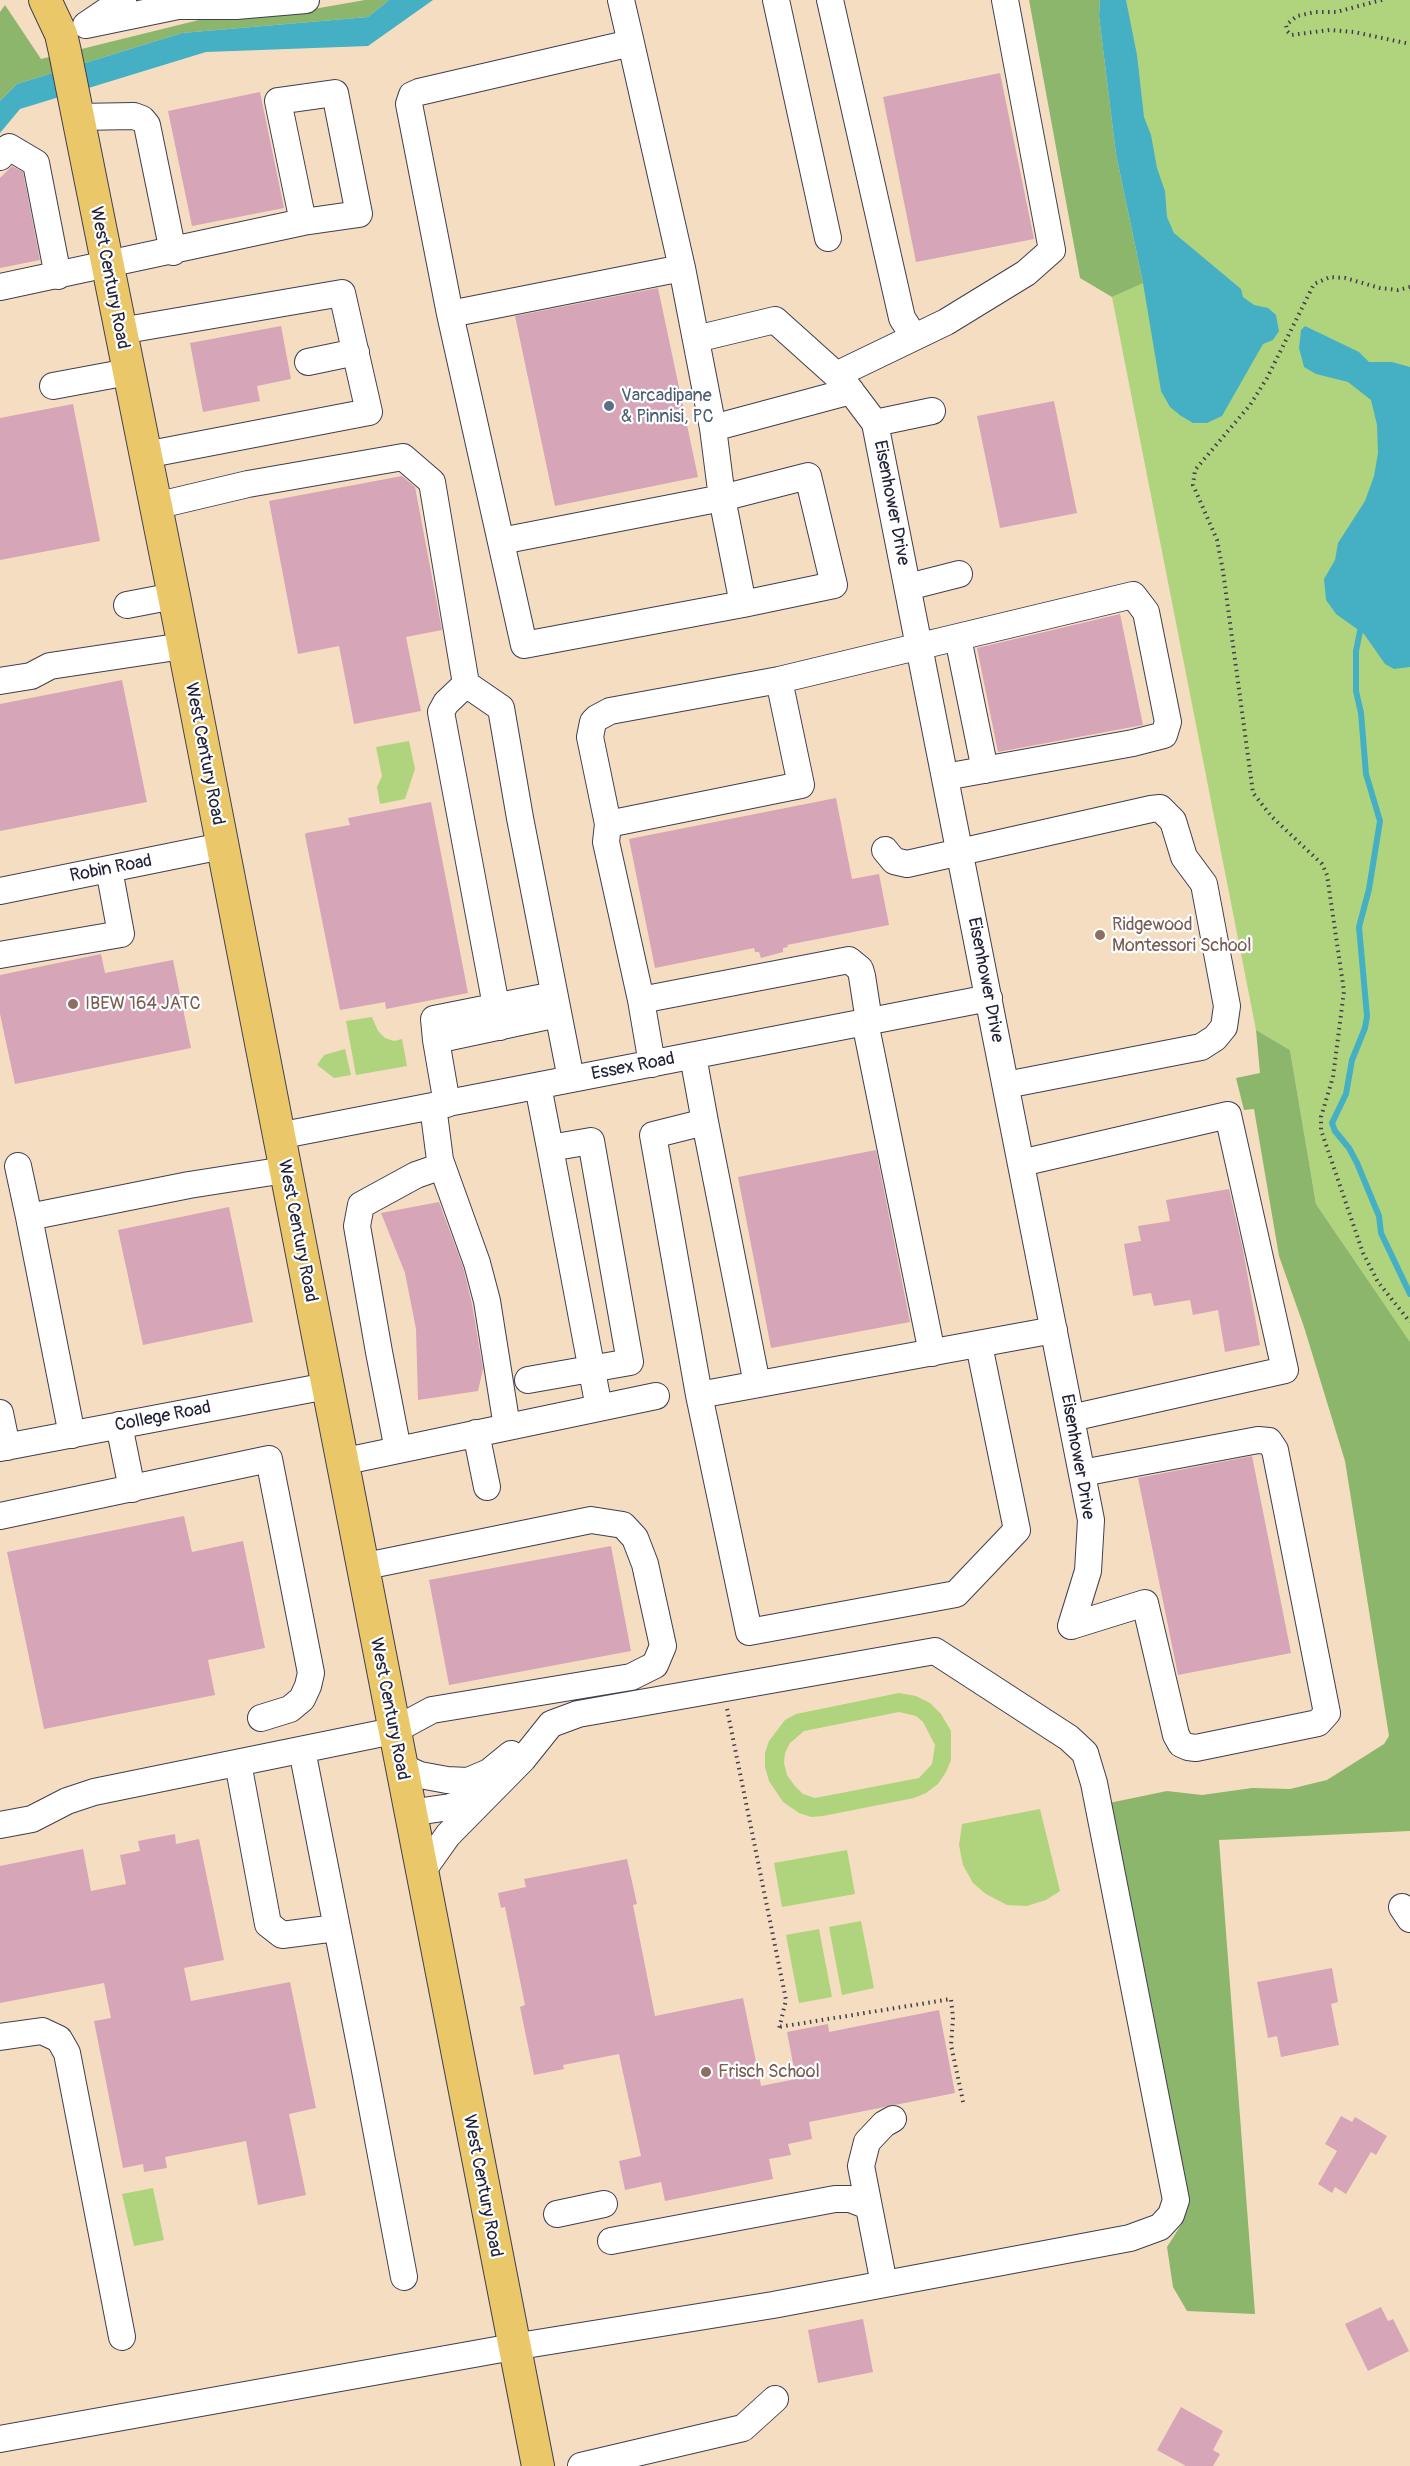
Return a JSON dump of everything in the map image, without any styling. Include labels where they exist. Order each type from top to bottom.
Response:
[{"type":"main road","name":"West Century Road","points":[[45,0],[73,29],[78,117],[174,596],[393,1731],[538,2466]]},
{"type":"street","points":[[73,29],[123,0]]},
{"type":"street","points":[[73,29],[178,6],[236,6],[306,0]]},
{"type":"street","points":[[621,0],[682,268],[713,428],[722,498],[743,604]]},
{"type":"street","points":[[776,0],[828,238]]},
{"type":"street","points":[[830,0],[902,318],[914,337]]},
{"type":"street","points":[[713,428],[844,383],[914,337],[946,322],[1026,273],[1052,250],[1005,0]]},
{"type":"street","points":[[501,541],[722,498],[808,476],[834,585],[524,645],[450,314],[409,104],[412,96],[419,92],[631,43]]},
{"type":"street","points":[[0,287],[107,266],[303,222],[359,214],[335,93],[278,101],[303,222]]},
{"type":"street","points":[[78,117],[134,116],[142,119],[147,125],[172,252]]},
{"type":"street","points":[[0,157],[9,147],[36,163],[58,276]]},
{"type":"street","points":[[450,314],[682,268]]},
{"type":"street","points":[[120,331],[342,293],[369,412],[145,455]]},
{"type":"street","name":"Eisenhower Drive","points":[[696,339],[775,320],[844,383],[875,423],[1091,1520],[1088,1571],[1071,1626],[1145,1603],[1176,1735],[1182,1744],[1188,1747],[1196,1748],[1318,1723],[1327,1713],[1275,1450],[1269,1441],[1258,1440],[1082,1473]]},
{"type":"street","points":[[308,362],[356,352]]},
{"type":"street","points":[[53,386],[128,372]]},
{"type":"street","points":[[875,423],[932,411]]},
{"type":"street","points":[[155,506],[248,484],[403,457],[432,482],[466,684],[501,708],[571,1079]]},
{"type":"street","points":[[908,587],[959,574]]},
{"type":"street","points":[[652,1064],[606,842],[608,824],[590,737],[593,722],[597,718],[610,711],[779,680],[1132,595],[1146,612],[1168,722],[1164,735],[945,777]]},
{"type":"street","points":[[127,604],[174,596]]},
{"type":"street","points":[[958,638],[985,770]]},
{"type":"street","points":[[0,681],[31,676],[50,666],[183,646]]},
{"type":"street","points":[[608,824],[801,785],[779,680]]},
{"type":"street","points":[[466,684],[446,703],[441,712],[498,1016]]},
{"type":"street","points":[[885,850],[890,858],[899,864],[1160,808],[1173,821],[1184,857],[1204,884],[1227,1006],[1224,1027],[1215,1038],[1201,1047],[1184,1052],[1006,1085]]},
{"type":"street","name":"Robin Road","points":[[0,891],[222,846]]},
{"type":"street","points":[[0,955],[121,934],[109,869]]},
{"type":"street","points":[[640,1000],[849,960],[860,969],[867,1022],[932,1353]]},
{"type":"street","name":"Essex Road","points":[[278,1137],[989,998]]},
{"type":"street","points":[[507,1427],[487,1301],[477,1263],[441,1166],[436,1040],[498,1016],[556,1005]]},
{"type":"street","points":[[693,1056],[757,1384]]},
{"type":"street","points":[[538,1086],[599,1408]]},
{"type":"street","points":[[1021,1163],[1228,1115],[1285,1370],[1071,1418]]},
{"type":"street","points":[[705,1122],[653,1135],[699,1395],[749,1632],[956,1594],[1017,1530],[979,1345]]},
{"type":"street","points":[[528,1380],[630,1362],[591,1141],[550,1148]]},
{"type":"street","points":[[18,1166],[72,1435]]},
{"type":"street","points":[[398,1450],[357,1226],[361,1204],[416,1175],[441,1166]]},
{"type":"street","points":[[29,1217],[189,1185],[285,1170]]},
{"type":"street","points":[[699,1395],[1054,1330]]},
{"type":"street","name":"College Road","points":[[3,1448],[327,1386]]},
{"type":"street","points":[[341,1462],[656,1396]]},
{"type":"street","points":[[0,1413],[3,1448]]},
{"type":"street","points":[[119,1425],[132,1489]]},
{"type":"street","points":[[476,1433],[487,1487]]},
{"type":"street","points":[[0,1516],[269,1459],[311,1673],[302,1699],[290,1709],[261,1718]]},
{"type":"street","points":[[0,1825],[32,1819],[67,1801],[94,1792],[393,1731],[432,1710],[631,1677],[655,1665],[663,1646],[645,1564],[635,1538],[623,1525],[591,1520],[362,1567]]},
{"type":"street","points":[[0,2439],[513,2347],[773,2305],[1130,2238],[1160,2227],[1171,2215],[1176,2200],[1092,1775],[1085,1753],[1069,1738],[935,1651],[578,1714],[551,1724],[489,1795],[448,1835],[421,1873]]},
{"type":"street","points":[[400,1766],[429,1777],[468,1781],[489,1772],[517,1749],[542,1736]]},
{"type":"street","points":[[302,1749],[404,2277]]},
{"type":"street","points":[[238,1763],[268,1924],[282,1935],[336,1928]]},
{"type":"street","points":[[409,1813],[450,1807],[489,1795]]},
{"type":"street","points":[[0,2037],[42,2031],[59,2039],[67,2053],[122,2337]]},
{"type":"street","points":[[884,2284],[861,2166],[867,2142],[875,2132],[893,2119]]},
{"type":"street","points":[[611,2241],[835,2199],[850,2199],[868,2206]]},
{"type":"street","points":[[557,2214],[604,2204]]},
{"type":"street","points":[[581,2466],[743,2428],[775,2399]]},
{"type":"path","points":[[1382,0],[1336,12],[1315,12],[1297,16],[1286,25],[1287,31],[1292,35],[1330,30],[1354,32],[1410,44]]},
{"type":"path","points":[[1410,287],[1398,290],[1380,288],[1345,278],[1330,277],[1314,284],[1267,378],[1250,405],[1195,470],[1193,485],[1200,505],[1211,523],[1219,550],[1242,700],[1253,793],[1272,817],[1322,864],[1327,875],[1344,991],[1333,1077],[1322,1117],[1321,1131],[1363,1254],[1378,1282],[1410,1322]]},
{"type":"path","points":[[725,1702],[786,2000],[779,2029],[779,2027],[951,1999],[953,2018],[951,2045],[964,2106]]},
{"type":"green space","points":[[365,0],[389,0],[368,17],[182,33],[17,84],[0,101],[0,12],[5,5],[41,59],[211,17],[285,14]]},
{"type":"green space","points":[[1029,0],[1100,0],[1099,16],[1116,154],[1143,283],[1112,297],[1080,278]]},
{"type":"green space","points":[[1100,0],[1410,0],[1410,1342],[1316,1204],[1290,1050],[1256,1030],[1112,297],[1143,282]]},
{"type":"green space","points":[[409,741],[415,769],[405,799],[380,804],[377,787],[382,776],[376,747]]},
{"type":"green space","points":[[372,1017],[378,1031],[385,1038],[394,1041],[402,1039],[407,1066],[356,1075],[346,1021]]},
{"type":"green space","points":[[1256,1030],[1290,1050],[1316,1204],[1410,1342],[1410,1831],[1219,1840],[1255,2314],[1187,2311],[1173,2287],[1167,2247],[1181,2225],[1185,2211],[1109,1803],[1167,1791],[1202,1795],[1252,1788],[1290,1789],[1327,1780],[1384,1744],[1389,1736],[1345,1461],[1304,1327],[1279,1256],[1254,1109],[1244,1110],[1236,1078],[1260,1073]]},
{"type":"green space","points":[[345,1049],[351,1075],[334,1078],[317,1065],[324,1055]]},
{"type":"green space","points":[[899,1693],[916,1696],[930,1703],[941,1714],[951,1731],[951,1760],[938,1784],[914,1798],[811,1817],[799,1813],[783,1802],[769,1781],[765,1767],[765,1753],[769,1741],[785,1720],[796,1714]],"holes":[[[899,1712],[916,1716],[923,1722],[935,1745],[932,1764],[919,1778],[815,1798],[803,1794],[787,1775],[784,1763],[785,1753],[790,1743],[804,1731]]]},
{"type":"green space","points":[[1040,1809],[1060,1891],[1046,1900],[1027,1906],[1007,1905],[986,1894],[973,1883],[963,1865],[959,1845],[962,1824]]},
{"type":"green space","points":[[847,1850],[855,1894],[782,1907],[774,1863]]},
{"type":"green space","points":[[861,1921],[874,1988],[842,1995],[829,1927]]},
{"type":"green space","points":[[819,1929],[832,1997],[799,2003],[786,1935]]},
{"type":"green space","points":[[153,2188],[164,2240],[134,2246],[122,2194]]},
{"type":"water","points":[[389,0],[433,0],[368,46],[206,52],[20,109],[0,133],[0,101],[17,84],[182,33],[368,17]]},
{"type":"water","points":[[1100,0],[1126,0],[1137,55],[1144,117],[1151,135],[1157,168],[1165,191],[1167,217],[1174,233],[1241,289],[1243,297],[1254,305],[1268,308],[1276,315],[1279,331],[1273,340],[1263,344],[1222,416],[1207,423],[1193,423],[1181,416],[1170,407],[1161,391],[1143,283],[1116,154],[1099,16]]},
{"type":"water","points":[[1305,326],[1359,352],[1369,362],[1392,362],[1410,367],[1410,667],[1394,669],[1385,664],[1364,634],[1336,614],[1326,600],[1324,579],[1335,560],[1338,543],[1365,501],[1374,476],[1378,453],[1377,425],[1371,400],[1348,382],[1316,374],[1304,367],[1299,348],[1301,330]]},
{"type":"building","points":[[1000,73],[1034,239],[916,262],[883,97]]},
{"type":"building","points":[[260,92],[284,208],[192,226],[168,111]]},
{"type":"building","points":[[12,166],[23,172],[40,260],[0,268],[0,178]]},
{"type":"building","points":[[658,288],[698,477],[555,506],[515,316]]},
{"type":"building","points":[[281,326],[291,379],[257,386],[260,401],[203,412],[190,343]]},
{"type":"building","points":[[1054,401],[1077,513],[1000,528],[977,416]]},
{"type":"building","points":[[73,404],[100,541],[0,560],[0,418]]},
{"type":"building","points":[[402,476],[415,487],[442,630],[406,637],[421,711],[354,724],[339,646],[298,654],[269,501]]},
{"type":"building","points":[[1120,614],[1143,725],[998,752],[977,648]]},
{"type":"building","points":[[122,680],[147,802],[0,831],[0,704]]},
{"type":"building","points":[[836,798],[852,879],[879,874],[889,925],[787,945],[788,947],[783,948],[783,952],[761,958],[759,952],[755,952],[754,948],[655,968],[629,839]]},
{"type":"building","points":[[431,802],[468,993],[386,1009],[385,1002],[340,1010],[305,835],[350,825],[348,818]]},
{"type":"building","points":[[101,954],[105,973],[173,960],[191,1048],[15,1084],[0,1014],[0,975]]},
{"type":"building","points":[[876,1150],[910,1322],[771,1348],[738,1177]]},
{"type":"building","points":[[1229,1189],[1243,1250],[1260,1345],[1225,1352],[1218,1310],[1193,1315],[1190,1300],[1154,1306],[1151,1293],[1133,1296],[1124,1244],[1141,1241],[1138,1226],[1170,1221],[1166,1200]]},
{"type":"building","points":[[439,1202],[463,1267],[483,1369],[478,1391],[418,1400],[416,1329],[405,1273],[381,1213]]},
{"type":"building","points":[[229,1207],[253,1322],[143,1345],[118,1230]]},
{"type":"building","points":[[1252,1456],[1291,1653],[1178,1675],[1138,1478]]},
{"type":"building","points":[[184,1516],[192,1552],[243,1541],[265,1648],[208,1660],[215,1695],[44,1729],[7,1552]]},
{"type":"building","points":[[611,1546],[631,1651],[449,1685],[429,1580]]},
{"type":"building","points":[[175,1834],[176,1844],[199,1839],[224,1960],[184,1968],[191,2001],[290,1982],[316,2108],[289,2114],[306,2195],[258,2205],[246,2141],[165,2157],[167,2168],[144,2172],[143,2164],[123,2168],[94,2021],[111,2018],[104,1983],[0,2003],[0,1866],[83,1849],[91,1891],[126,1884],[120,1855],[140,1851],[138,1841]]},
{"type":"building","points":[[627,1859],[637,1904],[633,1905],[655,2016],[743,1998],[761,2086],[796,2079],[787,2032],[828,2024],[829,2032],[939,2010],[955,2093],[809,2122],[812,2139],[788,2144],[791,2155],[769,2159],[773,2179],[665,2201],[661,2182],[625,2190],[619,2161],[641,2156],[619,2054],[563,2065],[564,2069],[534,2075],[520,2007],[525,2005],[505,1907],[501,1908],[498,1893],[526,1887],[524,1879]]},
{"type":"building","points":[[1332,1968],[1338,2002],[1331,2004],[1339,2045],[1281,2057],[1277,2036],[1268,2038],[1257,1982]]},
{"type":"building","points":[[1341,2116],[1352,2122],[1355,2117],[1387,2136],[1376,2155],[1371,2152],[1346,2194],[1335,2187],[1332,2193],[1318,2184],[1337,2151],[1325,2144]]},
{"type":"building","points":[[1381,2307],[1388,2321],[1393,2319],[1409,2351],[1368,2371],[1345,2324]]},
{"type":"building","points":[[863,2319],[873,2372],[818,2383],[808,2330]]},
{"type":"building","points":[[1181,2407],[1223,2431],[1213,2450],[1220,2454],[1213,2466],[1186,2466],[1157,2450]]},
{"type":"waterway","points":[[1360,631],[1356,651],[1356,691],[1361,713],[1366,774],[1380,821],[1369,889],[1359,927],[1367,1016],[1365,1028],[1352,1060],[1346,1094],[1332,1123],[1357,1163],[1379,1216],[1381,1233],[1410,1294]]},
{"type":"place","name":"Varcadipane & Pinnisi, PC","points":[[609,406]]},
{"type":"place","name":"Ridgewood Montessori School","points":[[1100,935]]},
{"type":"place","name":"IBEW 164 JATC","points":[[73,1004]]},
{"type":"place","name":"Frisch School","points":[[706,2072]]}]
